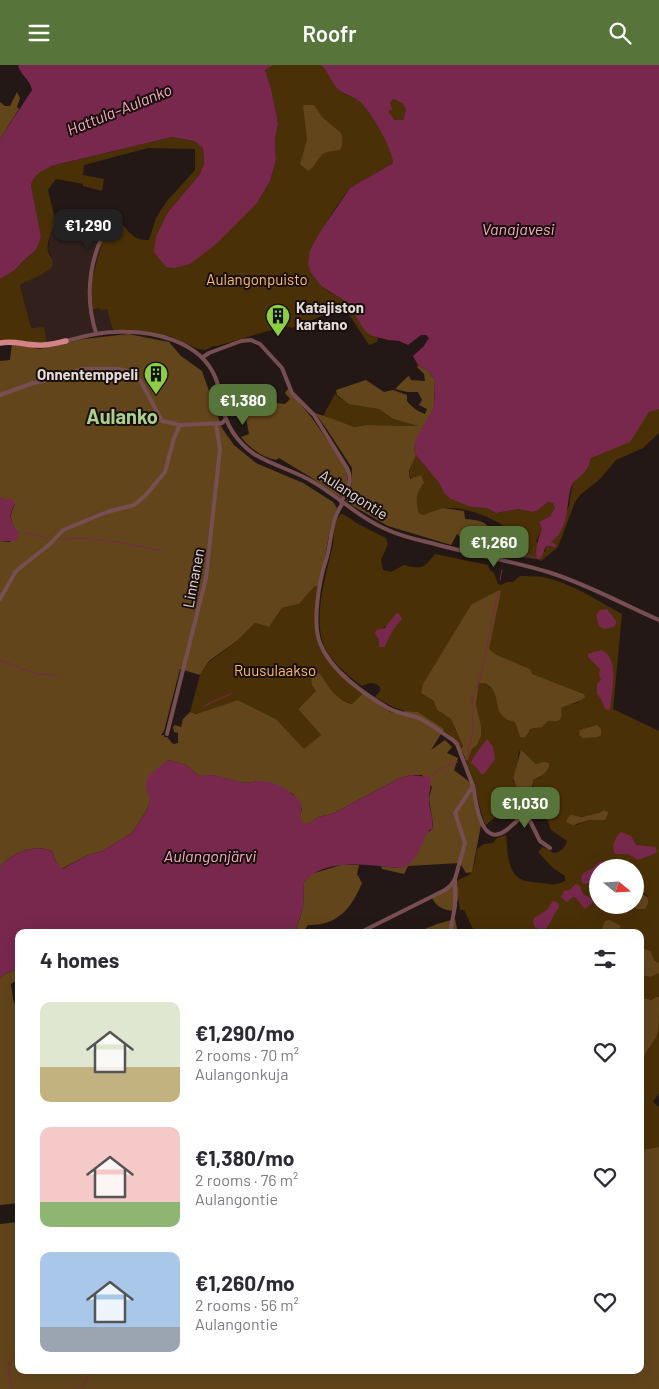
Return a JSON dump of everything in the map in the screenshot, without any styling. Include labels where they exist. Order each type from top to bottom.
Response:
[{"type":"main road","name":"Aulangontie","points":[[0,343],[17,342],[42,345],[66,341]]},
{"type":"street","points":[[96,333],[90,309],[90,282],[100,240],[113,219]]},
{"type":"street","name":"Aulangontie","points":[[66,341],[96,333],[124,331],[159,336],[188,347],[203,357],[213,371],[227,421],[241,443],[261,458],[309,480],[368,520],[389,531],[550,573],[589,588],[659,620]]},
{"type":"street","points":[[203,357],[241,341],[251,340],[260,344],[282,368],[292,393],[314,415],[350,473],[350,482],[332,524],[321,577],[318,611],[320,644],[335,665],[357,687],[390,709],[420,719],[453,740],[457,745],[473,786],[482,825],[488,832],[495,835],[504,832],[518,819],[525,816],[530,818],[540,841],[550,848]]},
{"type":"street","points":[[0,395],[82,369],[118,369],[135,375],[141,382],[162,421],[180,425],[222,423],[227,421]]},
{"type":"street","name":"Linnanen","points":[[167,734],[206,578],[220,449],[217,423]]},
{"type":"street","points":[[0,599],[16,571],[50,544],[63,530],[107,512],[134,505],[145,496],[164,472],[180,425]]},
{"type":"street","points":[[366,929],[451,885],[465,843],[455,813],[473,786]]},
{"type":"street","points":[[451,929],[455,906],[454,879]]},
{"type":"shaded area","points":[[17,92],[20,98],[17,107],[19,109],[0,139],[0,102],[5,106],[10,106]]},
{"type":"shaded area","points":[[303,105],[314,105],[322,117],[341,133],[342,140],[340,150],[323,154],[308,171],[300,164],[307,140]]},
{"type":"shaded area","points":[[56,223],[72,224],[102,232],[93,310],[107,308],[113,331],[47,344],[30,324],[20,285],[44,273],[52,257],[48,249],[51,231]]},
{"type":"shaded area","points":[[128,334],[169,342],[181,356],[202,371],[222,428],[234,445],[256,463],[303,483],[333,502],[337,508],[331,525],[319,587],[315,586],[299,604],[282,608],[269,627],[255,623],[238,640],[209,661],[200,675],[180,669],[164,731],[161,735],[167,737],[173,744],[178,743],[178,733],[174,732],[173,727],[175,725],[181,727],[183,719],[190,712],[196,714],[238,700],[276,719],[304,749],[321,735],[298,709],[316,691],[312,685],[311,678],[316,673],[320,674],[337,696],[346,702],[352,704],[363,693],[390,712],[402,714],[405,711],[418,712],[444,729],[431,750],[445,740],[452,747],[447,753],[458,758],[454,770],[471,783],[481,825],[472,872],[466,873],[460,863],[408,866],[404,874],[382,869],[381,866],[398,868],[419,849],[425,835],[432,829],[429,798],[432,787],[422,775],[400,778],[332,814],[318,817],[311,823],[303,823],[299,818],[302,809],[293,794],[278,786],[259,781],[243,783],[212,775],[199,776],[186,765],[168,760],[147,810],[132,833],[103,851],[88,855],[61,869],[52,851],[38,848],[10,857],[0,867],[0,541],[10,542],[16,531],[11,517],[15,504],[0,498],[0,361],[10,360],[12,343],[40,349],[83,339]]},
{"type":"shaded area","points":[[418,365],[428,371],[435,380],[434,407],[414,447],[416,455],[409,471],[410,479],[421,475],[424,483],[417,497],[419,513],[423,515],[443,508],[464,511],[465,519],[482,522],[490,529],[488,536],[481,543],[472,544],[457,534],[451,545],[388,526],[346,502],[351,489],[352,468],[315,413],[354,427],[367,425],[419,426],[393,419],[379,409],[349,404],[337,395],[336,390],[366,380],[384,392],[393,390],[407,395],[407,401],[425,414],[427,409],[419,405],[422,400],[418,392],[395,389],[409,376],[411,380],[425,381],[424,374],[417,367]]},
{"type":"shaded area","points":[[288,389],[312,418],[346,467],[348,485],[341,498],[279,458],[276,460],[271,459],[261,454],[241,437],[249,434],[245,413],[268,402],[285,404],[290,399],[285,393]]},
{"type":"shaded area","points":[[497,591],[501,591],[489,649],[495,654],[530,669],[532,674],[584,694],[585,697],[561,708],[562,715],[560,719],[548,721],[542,727],[530,729],[524,738],[520,737],[515,722],[506,719],[501,714],[494,691],[485,683],[479,683],[476,705],[481,725],[481,736],[477,745],[472,749],[467,762],[461,749],[463,746],[451,719],[437,710],[434,701],[421,693],[423,684],[471,605]]},
{"type":"shaded area","points":[[597,725],[601,729],[601,735],[598,737],[583,738],[579,735],[580,730]]},
{"type":"shaded area","points":[[521,750],[536,764],[549,763],[546,772],[533,780],[531,789],[523,795],[519,793],[513,778]]},
{"type":"shaded area","points":[[604,810],[609,812],[605,820],[590,820],[573,825],[566,822],[569,816],[572,815],[582,817]]},
{"type":"shaded area","points":[[341,865],[359,865],[357,874],[362,883],[348,908],[335,919],[318,925],[308,925],[305,929],[296,929],[303,908],[304,882],[311,874]]},
{"type":"shaded area","points":[[451,885],[458,886],[458,898],[454,911],[440,907],[431,896]]},
{"type":"shaded area","points":[[644,895],[648,899],[644,909]]},
{"type":"shaded area","points":[[455,919],[457,929],[425,929]]},
{"type":"shaded area","points":[[610,920],[621,926],[620,929],[602,929],[605,921]]},
{"type":"shaded area","points":[[644,948],[651,951],[654,960],[659,963],[659,973],[651,977],[644,976]]},
{"type":"shaded area","points":[[15,970],[15,982],[11,984],[15,1006],[15,1203],[0,1205],[0,978],[6,973]]},
{"type":"shaded area","points":[[659,997],[658,1031],[644,1057],[644,998],[651,1000]]},
{"type":"shaded area","points":[[659,1147],[659,1389],[0,1389],[0,1224],[15,1222],[15,1374],[644,1374],[644,1149]]},
{"type":"green space","name":"Aulangonpuisto","points":[[274,65],[320,65],[340,91],[359,100],[370,113],[381,131],[392,157],[393,163],[350,188],[310,250],[311,273],[321,286],[345,300],[372,336],[378,338],[377,342],[369,345],[344,307],[292,328],[285,326],[213,346],[205,350],[198,349],[170,336],[113,331],[107,309],[100,310],[99,308],[92,310],[92,280],[102,244],[101,241],[115,218],[133,236],[142,240],[149,240],[156,218],[166,202],[195,170],[195,149],[148,148],[84,165],[83,175],[104,179],[102,191],[83,186],[83,184],[56,179],[48,190],[56,223],[48,245],[52,267],[41,275],[20,285],[30,324],[32,328],[44,327],[47,344],[0,341],[0,279],[15,270],[36,250],[41,236],[31,186],[33,179],[39,172],[51,166],[172,137],[194,141],[203,148],[204,163],[200,174],[168,212],[257,203],[270,181],[276,160],[275,140],[278,123],[271,88],[265,70]]},
{"type":"green space","points":[[394,99],[403,104],[406,110],[403,120],[395,120],[389,114],[390,101]]},
{"type":"green space","points":[[335,394],[341,399],[379,409],[393,419],[422,426],[367,425],[354,427],[323,416]]},
{"type":"green space","points":[[659,409],[659,433],[643,448],[616,460],[600,479],[580,495],[575,502],[558,547],[541,561],[533,558],[516,557],[508,552],[512,533],[498,523],[479,514],[450,508],[423,515],[419,513],[416,498],[418,491],[410,477],[411,465],[416,455],[439,483],[444,493],[471,507],[487,508],[496,513],[519,509],[532,512],[537,511],[548,502],[553,503],[555,508],[550,516],[539,522],[542,529],[536,541],[545,552],[546,546],[555,547],[551,542],[569,506],[572,486],[575,480],[586,471],[591,458],[603,452],[649,412]]},
{"type":"green space","points":[[340,514],[343,514],[386,538],[388,544],[381,560],[383,570],[391,572],[404,565],[422,567],[435,554],[488,565],[494,573],[498,584],[501,585],[513,582],[520,576],[540,577],[564,583],[622,614],[613,709],[659,731],[659,963],[654,960],[651,951],[644,948],[644,929],[620,929],[621,926],[602,929],[473,929],[464,910],[460,910],[456,882],[472,872],[477,849],[484,844],[493,843],[497,838],[506,835],[509,861],[513,873],[517,877],[527,881],[556,884],[565,881],[565,876],[553,868],[538,852],[543,847],[554,853],[559,852],[564,848],[567,841],[551,830],[547,819],[541,812],[537,810],[519,814],[511,804],[486,825],[484,822],[467,762],[472,749],[477,745],[481,735],[481,725],[476,705],[479,683],[485,683],[496,693],[499,710],[515,722],[520,737],[524,738],[530,729],[544,724],[562,707],[578,703],[584,694],[531,674],[530,669],[495,654],[489,649],[497,591],[486,598],[421,693],[435,701],[437,710],[451,719],[463,746],[461,749],[456,740],[418,712],[405,711],[393,707],[375,697],[380,691],[380,687],[371,683],[362,686],[345,672],[326,649],[320,632],[320,606],[333,544],[334,526]],"holes":[[[396,613],[385,647],[379,647],[379,640],[375,634],[387,625]],[[519,751],[536,764],[548,770],[539,778],[533,780],[533,787],[530,790],[519,793],[518,787],[513,781]],[[604,810],[609,812],[605,820],[590,820],[576,825],[574,815],[593,815]]]},
{"type":"green space","name":"Ruusulaakso","points":[[315,586],[319,587],[316,635],[334,666],[363,693],[352,704],[338,698],[325,683],[298,709],[321,735],[304,750],[276,719],[238,700],[196,714],[190,712],[200,675],[209,662],[238,640],[255,623],[269,627],[282,608],[299,604]]},
{"type":"green space","points":[[659,973],[659,997],[651,1000],[644,998],[644,976],[651,977]]},
{"type":"green space","points":[[659,1001],[659,1093],[653,1102],[659,1107],[659,1147],[644,1149],[644,1056],[655,1039]]},
{"type":"water","name":"Hattula–Aulanko","points":[[18,65],[274,65],[265,70],[271,88],[278,123],[275,140],[276,160],[270,181],[257,203],[216,244],[190,264],[175,268],[166,267],[154,252],[156,237],[168,212],[200,174],[204,163],[203,148],[194,141],[172,137],[51,166],[36,176],[31,186],[41,236],[36,250],[15,270],[0,279],[0,139],[32,90]]},
{"type":"water","name":"Vanajavesi","points":[[320,65],[659,65],[659,409],[649,412],[630,442],[591,458],[587,469],[571,487],[564,524],[557,537],[551,542],[556,547],[546,546],[541,558],[537,559],[536,555],[542,529],[539,522],[550,516],[555,508],[553,503],[548,502],[537,511],[532,512],[519,509],[496,513],[487,508],[471,507],[451,499],[444,493],[439,483],[416,455],[414,447],[416,439],[434,407],[435,380],[428,371],[418,365],[413,356],[424,346],[429,338],[426,335],[421,335],[408,345],[399,341],[372,336],[365,331],[348,303],[321,286],[311,273],[308,264],[310,250],[350,188],[393,163],[385,140],[364,105],[339,90]],"holes":[[[394,99],[403,104],[406,110],[403,120],[395,120],[389,113],[389,110],[392,110],[390,102]]]},
{"type":"water","points":[[0,498],[14,500],[15,504],[11,511],[12,523],[16,530],[20,532],[16,541],[0,541]]},
{"type":"water","points":[[607,609],[616,621],[616,624],[613,627],[604,629],[599,626],[596,615],[600,610]]},
{"type":"water","points":[[396,613],[402,619],[392,632],[385,647],[379,647],[379,640],[375,634],[376,630],[385,628]]},
{"type":"water","points":[[601,650],[611,660],[613,668],[613,685],[610,709],[608,710],[605,709],[597,694],[597,684],[601,680],[599,675],[600,669],[588,657],[588,654]]},
{"type":"water","points":[[487,739],[493,747],[495,759],[484,774],[481,774],[471,763]]},
{"type":"water","name":"Aulangonjärvi","points":[[168,760],[186,765],[199,776],[214,775],[242,783],[265,781],[277,785],[288,791],[302,804],[300,818],[303,823],[311,823],[318,817],[332,814],[400,778],[411,775],[430,777],[429,799],[432,829],[425,835],[421,847],[411,863],[405,867],[340,865],[320,870],[311,875],[304,882],[303,908],[296,929],[15,929],[15,970],[6,973],[0,978],[0,867],[10,857],[38,848],[52,851],[56,862],[62,869],[88,855],[103,851],[132,833],[147,810],[150,800],[146,787],[147,779]]},
{"type":"water","points":[[621,832],[631,836],[636,845],[655,847],[657,851],[641,859],[636,859],[628,854],[615,854],[613,848]]},
{"type":"water","points":[[589,870],[589,883],[583,884],[581,878],[583,874]]},
{"type":"water","points":[[576,884],[580,886],[583,894],[589,898],[589,906],[585,909],[575,897],[567,902],[561,897],[564,891],[569,890]]},
{"type":"water","points":[[552,902],[558,903],[559,907],[548,927],[546,929],[536,928],[533,923],[534,918],[547,910]]},
{"type":"waterway","points":[[26,533],[52,539]]},
{"type":"waterway","points":[[57,539],[101,540],[162,551]]},
{"type":"waterway","points":[[505,557],[511,555],[537,557]]},
{"type":"waterway","points":[[500,580],[502,570]]},
{"type":"waterway","points":[[465,760],[469,754],[468,750],[473,731],[472,698],[479,682],[498,592]]},
{"type":"waterway","points":[[0,660],[37,674],[54,675],[62,678]]},
{"type":"waterway","points":[[204,706],[232,693]]},
{"type":"waterway","points":[[430,777],[438,770],[458,762]]},
{"type":"waterway","points":[[13,1389],[8,1364],[15,1358]]},
{"type":"waterway","points":[[78,1389],[83,1387],[90,1374]]},
{"type":"place","name":"Katajiston kartano","points":[[278,337]]},
{"type":"place","name":"Onnentemppeli","points":[[156,395]]},
{"type":"district","name":"Aulanko","points":[[122,416]]}]
